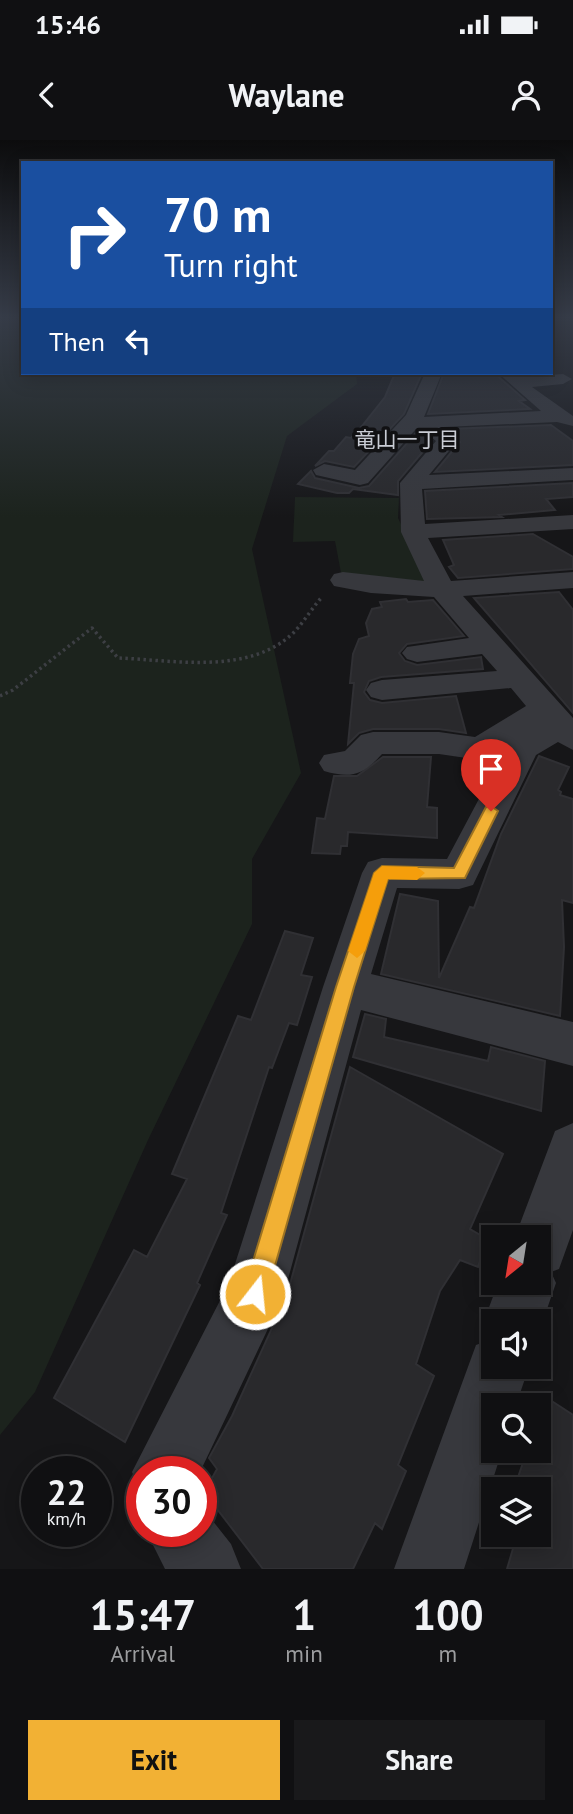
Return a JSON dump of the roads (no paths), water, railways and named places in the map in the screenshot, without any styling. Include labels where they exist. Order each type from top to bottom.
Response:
[{"type":"street","points":[[324,470],[360,478],[419,423],[431,384]]},
{"type":"street","points":[[519,384],[567,420]]},
{"type":"street","points":[[419,423],[567,420]]},
{"type":"street","points":[[419,423],[449,440],[573,435]]},
{"type":"street","points":[[449,440],[411,483],[413,532],[441,588],[560,724]]},
{"type":"street","points":[[411,483],[573,474]]},
{"type":"street","points":[[413,532],[573,522]]},
{"type":"street","points":[[343,580],[373,587],[569,584]]},
{"type":"street","points":[[416,653],[490,644]]},
{"type":"street","points":[[382,690],[520,678]]},
{"type":"street","points":[[336,763],[354,763],[373,743],[439,743],[480,749],[560,724]]},
{"type":"street","points":[[173,1456],[255,1294],[345,987],[382,873],[459,874],[523,748],[560,724]]},
{"type":"street","points":[[345,987],[573,1044]]},
{"type":"street","points":[[547,1225],[573,1150]]},
{"type":"street","points":[[429,1569],[494,1379]]},
{"type":"street","points":[[191,1547],[206,1569]]},
{"type":"district","name":"竜山一丁目","points":[[407,439]]}]
